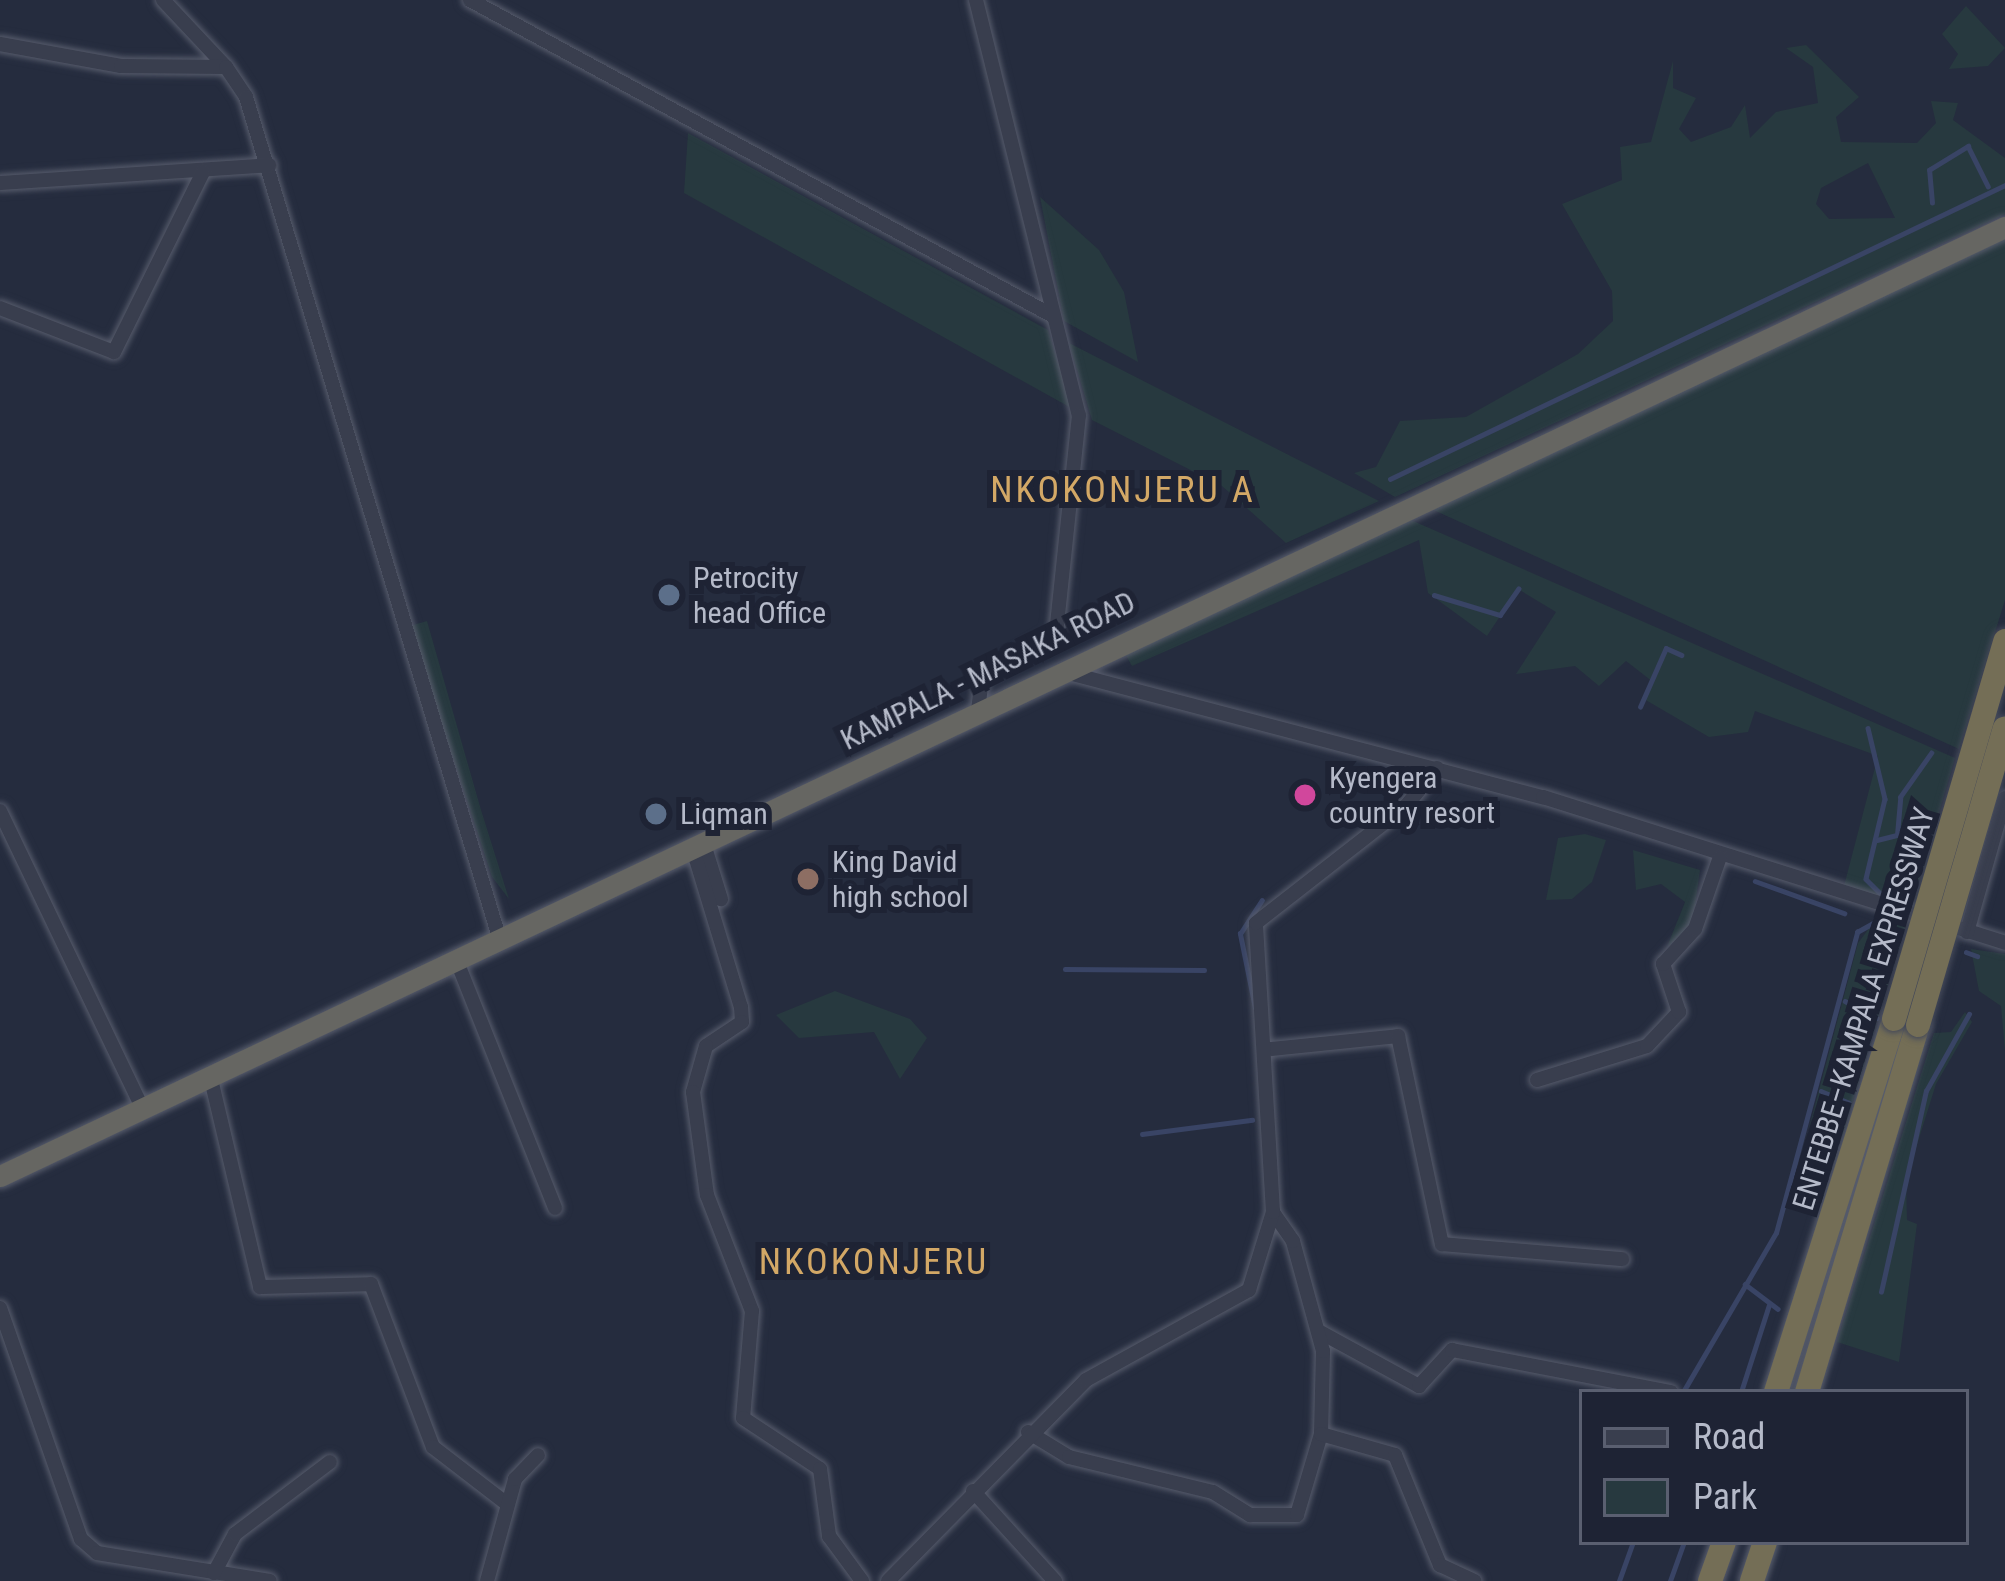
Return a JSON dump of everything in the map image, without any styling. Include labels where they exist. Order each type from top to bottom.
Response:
[{"type":"highway","name":"KAMPALA - MASAKA ROAD","points":[[0,1176],[978,711],[1057,669],[2005,227]]},
{"type":"highway","name":"ENTEBBE–KAMPALA EXPRESSWAY","points":[[1808,1389],[2005,641]]},
{"type":"highway","name":"ENTEBBE–KAMPALA EXPRESSWAY","points":[[1777,1389],[2005,728]]},
{"type":"highway","points":[[1710,1581],[1723,1545]]},
{"type":"highway","points":[[1752,1581],[1764,1545]]},
{"type":"street","points":[[163,0],[226,67],[269,165],[499,937]]},
{"type":"street","points":[[470,0],[1053,316]]},
{"type":"street","points":[[976,0],[1079,415],[1056,635],[982,678],[978,711]]},
{"type":"street","points":[[0,44],[121,66],[226,67]]},
{"type":"street","points":[[0,183],[269,165]]},
{"type":"street","points":[[0,308],[114,352],[203,172]]},
{"type":"street","points":[[1057,669],[1438,768],[2005,943]]},
{"type":"street","points":[[1028,1432],[1069,1457],[1213,1492],[1256,1516],[1305,1507],[1321,1434],[1320,1332],[1273,1213],[1263,1133],[1271,1049],[1256,922],[1406,806],[1438,768]]},
{"type":"street","points":[[1967,932],[2005,798]]},
{"type":"street","points":[[0,811],[143,1109]]},
{"type":"street","points":[[698,843],[751,1016],[710,1049],[698,1099],[706,1151]]},
{"type":"street","points":[[698,843],[741,1007],[742,1022],[706,1046],[693,1092],[707,1195],[752,1311],[743,1418],[820,1469],[830,1536],[862,1581]]},
{"type":"street","points":[[1537,1080],[1647,1046],[1679,1012],[1663,964],[1695,928],[1720,857]]},
{"type":"street","points":[[456,959],[555,1208]]},
{"type":"street","points":[[1271,1049],[1398,1036],[1442,1244],[1622,1259]]},
{"type":"street","points":[[210,1075],[260,1288],[370,1284],[433,1447],[507,1504]]},
{"type":"street","points":[[888,1581],[1028,1432],[1086,1380],[1249,1290],[1273,1213]]},
{"type":"street","points":[[0,1308],[82,1539],[97,1552],[270,1581]]},
{"type":"street","points":[[1320,1332],[1419,1386],[1452,1350],[1655,1389]]},
{"type":"street","points":[[1321,1434],[1395,1455],[1440,1565],[1474,1581]]},
{"type":"street","points":[[487,1581],[507,1504],[538,1455]]},
{"type":"street","points":[[214,1573],[235,1534],[330,1462]]},
{"type":"street","points":[[973,1491],[1055,1581]]},
{"type":"green space","points":[[1966,6],[2005,48],[1988,66],[1949,69],[1958,54],[1942,34]]},
{"type":"green space","points":[[1806,45],[1859,97],[1836,117],[1841,142],[1917,143],[1936,123],[1931,101],[1958,103],[1953,120],[2005,158],[2005,214],[1395,497],[1354,473],[1376,467],[1400,421],[1466,417],[1578,354],[1613,321],[1612,291],[1562,204],[1622,180],[1620,147],[1651,142],[1673,61],[1673,88],[1696,98],[1679,129],[1691,142],[1731,127],[1745,105],[1750,138],[1776,112],[1818,103],[1813,67],[1786,48]],"holes":[[[1868,163],[1895,218],[1829,219],[1816,204],[1821,188]]]},
{"type":"green space","points":[[688,133],[1048,330],[1073,409],[684,193]]},
{"type":"green space","points":[[1040,197],[1099,250],[1124,292],[1138,362],[1064,321]]},
{"type":"green space","points":[[2005,239],[2005,600],[1959,749],[1427,507]]},
{"type":"green space","points":[[1069,343],[1379,501],[1286,543],[1222,486],[1092,420]]},
{"type":"green space","points":[[1404,517],[1955,758],[1912,905],[1844,886],[1878,756],[1755,711],[1748,732],[1709,737],[1644,699],[1653,682],[1626,661],[1599,686],[1575,666],[1516,674],[1556,612],[1518,589],[1487,636],[1428,593],[1419,540],[1132,666],[1123,650]]},
{"type":"green space","points":[[427,621],[509,899],[492,877],[410,626]]},
{"type":"green space","points":[[1585,834],[1606,840],[1592,882],[1572,899],[1546,900],[1558,838]]},
{"type":"green space","points":[[1633,850],[1700,870],[1692,927],[1667,947],[1685,902],[1661,884],[1636,890]]},
{"type":"green space","points":[[1879,915],[1906,925],[1841,1140],[1809,1128],[1858,943]]},
{"type":"green space","points":[[1971,949],[2005,954],[2005,1051],[2001,1006],[1979,991]]},
{"type":"green space","points":[[835,991],[910,1019],[927,1038],[900,1079],[874,1032],[799,1038],[776,1015]]},
{"type":"green space","points":[[1965,1012],[1972,1022],[1936,1084],[1906,1180],[1907,1220],[1917,1224],[1899,1362],[1837,1342],[1934,1033],[1951,1032]]},
{"type":"waterway","points":[[1932,203],[1929,170],[1968,146],[1988,186]]},
{"type":"waterway","points":[[1390,479],[2005,185]]},
{"type":"waterway","points":[[1434,595],[1500,615],[1518,589]]},
{"type":"waterway","points":[[1640,707],[1666,648],[1682,655]]},
{"type":"waterway","points":[[1868,728],[1885,799],[1866,879],[1880,893]]},
{"type":"waterway","points":[[1877,840],[1897,835],[1900,797],[1931,753]]},
{"type":"waterway","points":[[1755,881],[1844,913]]},
{"type":"waterway","points":[[1255,1008],[1240,934],[1262,900]]},
{"type":"waterway","points":[[1685,1389],[1776,1233],[1857,932],[1875,922]]},
{"type":"waterway","points":[[1966,952],[1977,956]]},
{"type":"waterway","points":[[1065,969],[1204,970]]},
{"type":"waterway","points":[[1845,1001],[1877,1018]]},
{"type":"waterway","points":[[1881,1292],[1926,1091],[1969,1014]]},
{"type":"waterway","points":[[1821,1091],[1849,1103]]},
{"type":"waterway","points":[[1142,1134],[1252,1120]]},
{"type":"waterway","points":[[1745,1284],[1778,1309]]},
{"type":"waterway","points":[[1742,1389],[1769,1305]]},
{"type":"waterway","points":[[1619,1581],[1632,1545]]},
{"type":"waterway","points":[[1670,1581],[1683,1545]]},
{"type":"place","name":"Petrocity head Office","points":[[669,595]]},
{"type":"place","name":"Kyengera country resort","points":[[1305,795]]},
{"type":"place","name":"Liqman","points":[[656,814]]},
{"type":"place","name":"King David high school","points":[[808,879]]},
{"type":"district","name":"NKOKONJERU A","points":[[1123,491]]},
{"type":"district","name":"NKOKONJERU","points":[[874,1263]]}]
